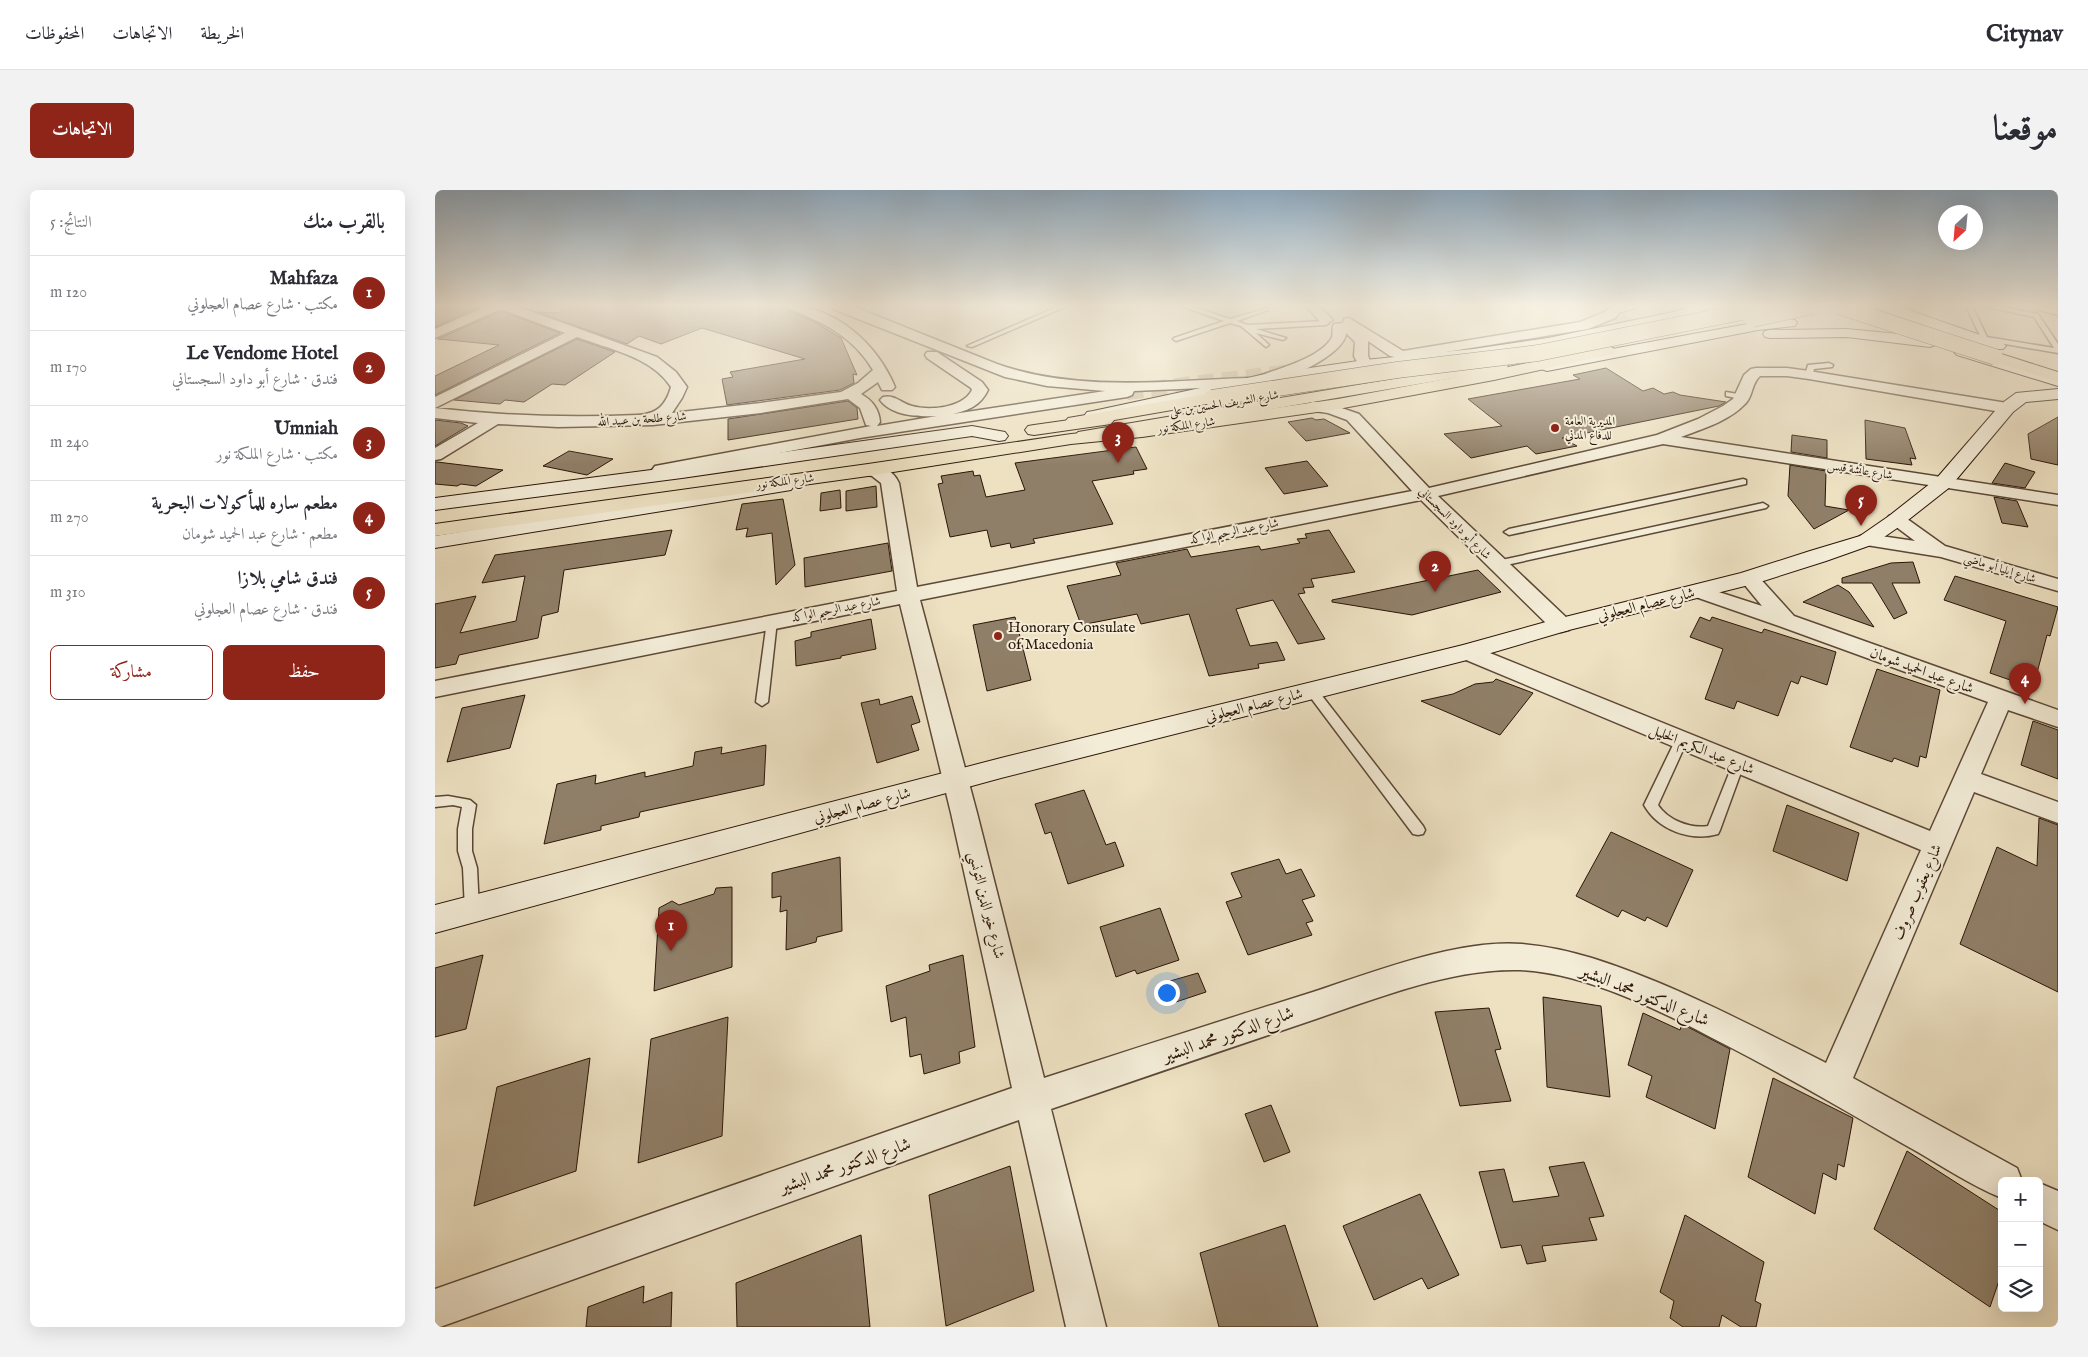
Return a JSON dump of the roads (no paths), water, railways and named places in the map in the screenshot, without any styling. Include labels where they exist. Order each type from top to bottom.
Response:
[{"type":"main road","points":[[1031,430],[1254,381],[1365,365],[1423,359]]},
{"type":"main road","name":"شارع الملكة نور","points":[[438,506],[703,480],[999,436],[1212,398],[1397,370],[1488,359]]},
{"type":"main road","name":"شارع الملكة نور","points":[[435,530],[868,470],[1071,438],[1142,432],[1313,407],[1561,359]]},
{"type":"main road","points":[[1497,370],[1567,359]]},
{"type":"main road","points":[[1997,359],[2018,378],[2023,387],[2015,403]]},
{"type":"main road","points":[[2001,359],[2058,379]]},
{"type":"main road","points":[[2006,359],[2058,369]]},
{"type":"main road","points":[[2031,359],[2058,369]]},
{"type":"main road","name":"شارع الشريف الحسين بن علي","points":[[1071,438],[1497,370]]},
{"type":"main road","name":"شارع الشريف الحسين بن علي","points":[[1031,430],[1193,408],[1413,373]]},
{"type":"main road","points":[[2015,403],[2058,394]]},
{"type":"main road","name":"شارع عصام العجلوني","points":[[435,919],[956,780],[1467,652],[1561,625],[1749,578],[1867,540],[1943,483],[2015,403]]},
{"type":"main road","points":[[438,506],[972,431],[999,436]]},
{"type":"main road","points":[[435,542],[765,490],[868,470]]},
{"type":"street","points":[[435,403],[523,359]]},
{"type":"street","points":[[649,359],[671,375],[679,387],[675,400],[667,410],[653,420]]},
{"type":"street","points":[[866,428],[888,400],[889,392],[881,372],[872,359]]},
{"type":"street","points":[[888,400],[909,410],[934,413],[962,405],[979,394],[980,390],[972,380],[939,359]]},
{"type":"street","points":[[579,486],[866,428],[1127,392],[1068,396],[1022,389],[1001,382],[957,359]]},
{"type":"street","points":[[972,359],[1018,376],[1056,383],[1116,386],[1254,381],[1313,359]]},
{"type":"street","points":[[1272,363],[1284,359]]},
{"type":"street","points":[[1362,359],[1365,365]]},
{"type":"street","name":"شارع عبد الرحيم الواكد","points":[[435,689],[908,594],[1425,494],[1662,439],[1719,415],[1735,405],[1735,395],[1755,371],[1787,372],[2015,403]]},
{"type":"street","name":"شارع طلحة بن عبيد الله","points":[[435,413],[492,421],[606,423],[653,420],[779,405],[849,394],[868,383],[881,372]]},
{"type":"street","points":[[849,394],[866,403],[873,415],[866,428]]},
{"type":"street","points":[[1313,407],[1330,409],[1353,417],[1353,409],[1365,398]]},
{"type":"street","name":"شارع أبو داود السجستاني","points":[[1353,417],[1425,494],[1561,625]]},
{"type":"street","points":[[435,455],[492,421]]},
{"type":"street","name":"شارع عائشة قيس","points":[[1662,439],[2058,500]]},
{"type":"street","points":[[889,483],[903,469],[918,462]]},
{"type":"street","points":[[868,470],[883,474],[888,478],[889,483]]},
{"type":"street","name":"شارع خير الدين التونسي","points":[[889,483],[908,594],[956,780],[1086,1327]]},
{"type":"street","name":"شارع إيليا أبو ماضي","points":[[1896,520],[1943,551]]},
{"type":"street","name":"شارع إيليا أبو ماضي","points":[[1867,540],[1943,551],[2058,585]]},
{"type":"street","name":"شارع عبد الحميد شومان","points":[[1749,578],[1787,621]]},
{"type":"street","name":"شارع عبد الحميد شومان","points":[[1697,591],[1787,621],[2058,720]]},
{"type":"street","name":"شارع عبد الكريم الخليل","points":[[1467,652],[1937,845]]},
{"type":"street","name":"شارع يعقوب صروف","points":[[1833,1085],[2001,699]]},
{"type":"street","points":[[1966,779],[2058,813]]},
{"type":"street","name":"شارع الدكتور محمد البشير","points":[[435,1309],[1033,1098],[1380,984],[1439,967],[1485,958],[1516,957],[1562,963],[1598,972],[1676,1005],[1733,1032],[1833,1085],[1998,1178]]},
{"type":"street","points":[[2043,1202],[2058,1211]]},
{"type":"lane","points":[[1809,375],[1811,367],[1829,365]]},
{"type":"lane","points":[[1509,532],[1743,482]]},
{"type":"lane","points":[[1497,564],[1763,506]]},
{"type":"lane","points":[[762,702],[773,621]]},
{"type":"lane","points":[[1312,691],[1418,830]]},
{"type":"lane","points":[[1681,741],[1651,805],[1654,811],[1663,819],[1698,834],[1713,830],[1738,764]]},
{"type":"lane","points":[[435,802],[449,800],[464,802],[469,805],[465,829],[465,852],[470,868],[471,910]]},
{"type":"tunnel","points":[[1127,392],[1299,371]]},
{"type":"place","name":"المديرية العامة للدفاع المدني","points":[[1555,428]]},
{"type":"place","name":"Umniah","points":[[1118,463]]},
{"type":"place","name":"فندق شامي بلازا","points":[[1861,526]]},
{"type":"place","name":"Le Vendome Hotel","points":[[1435,592]]},
{"type":"place","name":"Honorary Consulate of Macedonia","points":[[998,636]]},
{"type":"place","name":"مطعم ساره للمأكولات البحرية","points":[[2025,704]]},
{"type":"place","name":"Mahfaza","points":[[671,951]]}]
